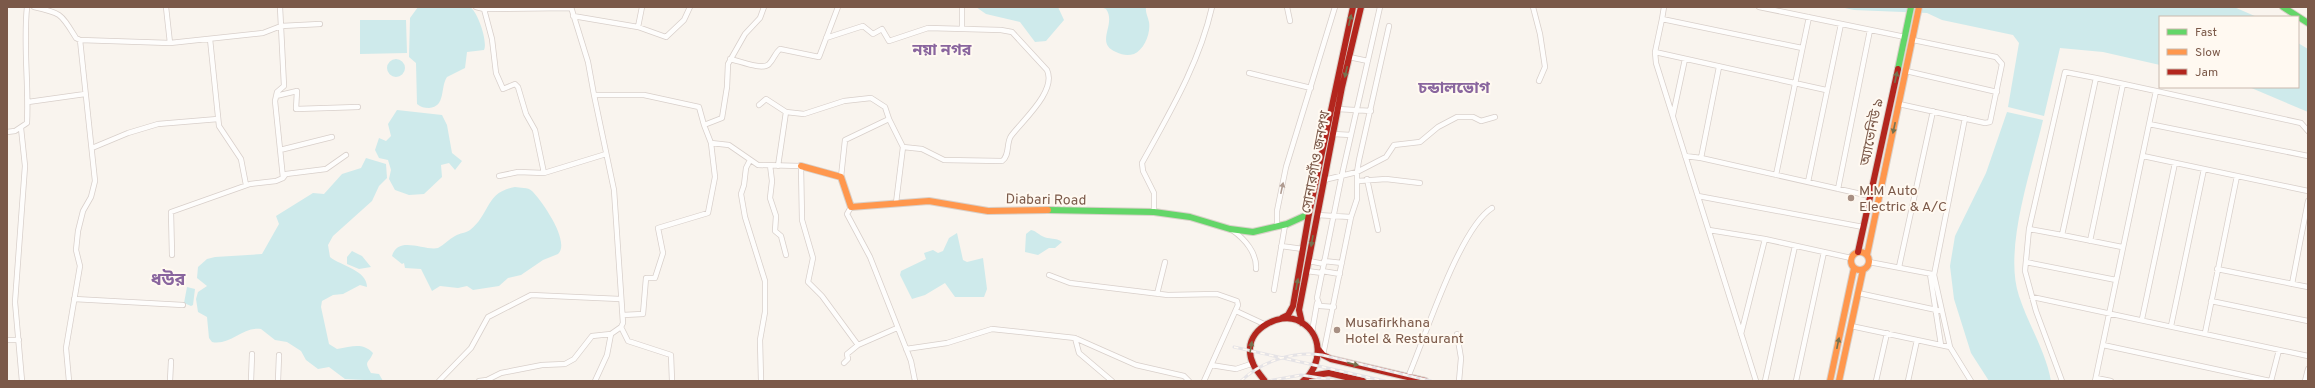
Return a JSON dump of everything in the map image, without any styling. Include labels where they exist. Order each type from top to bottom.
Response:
[{"type":"street","points":[[7,132],[21,128],[27,123],[28,102],[24,33],[27,7]]},
{"type":"street","points":[[34,7],[50,10],[62,15],[76,38],[80,40],[170,43],[263,33],[281,26],[320,24]]},
{"type":"street","points":[[166,7],[170,43]]},
{"type":"street","points":[[280,7],[284,86],[276,96],[280,150],[284,178]]},
{"type":"street","points":[[476,7],[484,9],[571,7],[588,62],[614,190],[620,266],[620,298],[623,315],[621,327],[628,340],[671,355],[672,381]]},
{"type":"street","points":[[638,27],[642,7]]},
{"type":"street","points":[[573,16],[638,27],[666,37],[684,20],[690,7]]},
{"type":"street","points":[[704,125],[722,118],[730,59],[746,34],[760,18],[764,7]]},
{"type":"street","points":[[730,59],[760,68],[766,67],[780,49],[819,57],[838,7]]},
{"type":"street","points":[[962,7],[962,29]]},
{"type":"street","points":[[1154,212],[1154,193],[1143,171],[1142,163],[1182,91],[1206,35],[1212,7]]},
{"type":"street","points":[[1287,7],[1290,21]]},
{"type":"street","points":[[1277,227],[1277,211],[1286,166],[1335,7]]},
{"type":"street","name":"সোনারগাঁও জনপথ","points":[[1282,318],[1288,315],[1293,306],[1309,214],[1354,7]]},
{"type":"street","name":"সোনারগাঁও জনপথ","points":[[1302,322],[1299,310],[1338,109],[1361,7]]},
{"type":"street","points":[[1312,332],[1322,272],[1341,177],[1380,7]]},
{"type":"street","points":[[1533,7],[1540,34],[1545,67],[1539,81]]},
{"type":"street","points":[[1664,7],[1662,19],[1802,48]]},
{"type":"street","points":[[1759,7],[1870,30],[1914,34]]},
{"type":"street","name":"অ্যাভেনিউ ৯","points":[[1858,252],[1911,7]]},
{"type":"street","name":"অ্যাভেনিউ ৯","points":[[1869,262],[1867,255],[1920,7]]},
{"type":"street","points":[[2283,7],[2297,16]]},
{"type":"street","points":[[484,9],[492,39],[496,73],[503,89],[516,84],[518,87],[526,114],[535,130],[544,173]]},
{"type":"street","points":[[2299,17],[2308,23]]},
{"type":"street","points":[[1776,175],[1809,18]]},
{"type":"street","points":[[1747,37],[1662,19],[1655,52],[1656,63],[1756,381]]},
{"type":"street","points":[[1808,182],[1841,24]]},
{"type":"street","points":[[826,38],[863,26],[873,34],[882,29],[889,41],[928,28],[1001,30],[1012,32],[1049,73],[1047,86],[1041,99],[1010,137],[1006,157],[1002,162],[944,160],[922,149],[903,147]]},
{"type":"street","points":[[1323,355],[1334,307],[1351,217],[1357,199],[1357,172],[1389,26]]},
{"type":"street","points":[[1838,189],[1870,30]]},
{"type":"street","points":[[210,39],[219,126],[241,159],[246,185]]},
{"type":"street","points":[[69,381],[66,348],[80,266],[76,250],[78,231],[83,211],[91,197],[95,181],[80,40]]},
{"type":"street","points":[[1899,104],[1985,123],[1990,122],[1997,92],[2002,64],[1996,57],[1913,40]]},
{"type":"street","points":[[1655,52],[1826,90]]},
{"type":"street","points":[[1350,57],[1368,61]]},
{"type":"street","points":[[1673,116],[1685,59]]},
{"type":"street","points":[[1701,158],[1718,66]]},
{"type":"street","points":[[1906,71],[1997,92]]},
{"type":"street","points":[[2062,381],[2032,297],[2025,271],[2029,229],[2065,72],[2301,123],[2308,131]]},
{"type":"street","points":[[1249,73],[1311,88]]},
{"type":"street","points":[[2062,235],[2096,78]]},
{"type":"street","points":[[2090,241],[2123,84]]},
{"type":"street","points":[[276,96],[296,91],[296,108],[358,107]]},
{"type":"street","points":[[2110,381],[2096,379],[2122,247],[2156,91]]},
{"type":"street","points":[[28,102],[85,94]]},
{"type":"street","points":[[594,95],[644,95],[699,107],[711,143],[715,178],[708,214],[658,228],[663,253],[655,278],[646,278],[644,314],[623,315]]},
{"type":"street","points":[[759,105],[766,99],[786,112],[804,114],[844,101],[871,98],[885,107],[889,119],[903,147],[896,203]]},
{"type":"street","points":[[1338,109],[1371,111]]},
{"type":"street","points":[[1899,267],[1933,111]]},
{"type":"street","points":[[778,166],[786,112]]},
{"type":"street","points":[[1317,179],[1324,180],[1357,172],[1386,157],[1393,146],[1420,142],[1438,127],[1457,117],[1473,117],[1481,121],[1495,118]]},
{"type":"street","points":[[1941,345],[1935,309],[1932,274],[1965,118]]},
{"type":"street","points":[[92,148],[128,133],[158,124],[218,119]]},
{"type":"street","points":[[889,119],[845,140],[841,178],[852,207],[847,214],[870,257],[906,349],[915,381]]},
{"type":"street","points":[[2149,124],[2308,156]]},
{"type":"street","points":[[21,128],[25,166],[16,302],[22,381]]},
{"type":"street","points":[[1333,134],[1351,136]]},
{"type":"street","points":[[280,150],[332,137]]},
{"type":"street","points":[[711,143],[729,145],[758,165],[801,166],[841,178]]},
{"type":"street","points":[[499,176],[518,172],[544,173],[606,154]]},
{"type":"street","points":[[172,255],[171,212],[246,185],[276,181],[284,178],[286,174],[326,168],[346,155]]},
{"type":"street","points":[[1685,156],[1701,158],[1870,196]]},
{"type":"street","points":[[2143,156],[2308,191]]},
{"type":"street","points":[[750,160],[746,168],[741,194],[747,225],[765,281],[765,312],[760,340],[761,381]]},
{"type":"street","points":[[2142,319],[2175,163]]},
{"type":"street","points":[[770,165],[772,181],[770,198],[776,216],[776,231],[781,236],[786,255]]},
{"type":"street","points":[[801,166],[802,220],[813,258],[808,282],[822,296],[858,345]]},
{"type":"street","points":[[2171,326],[2204,169]]},
{"type":"street","points":[[2205,333],[2236,176]]},
{"type":"street","points":[[1358,181],[1367,179],[1386,179],[1420,183]]},
{"type":"street","points":[[1367,179],[1378,230]]},
{"type":"street","points":[[1698,196],[1863,227]]},
{"type":"street","name":"Diabari Road","points":[[852,207],[929,201],[988,211],[1035,209],[1084,212],[1154,212],[1190,217],[1230,229],[1260,232],[1285,225],[1309,214]]},
{"type":"street","points":[[2292,284],[2308,201]]},
{"type":"street","points":[[1408,377],[1456,258],[1484,213],[1492,208]]},
{"type":"street","points":[[1317,215],[1351,217]]},
{"type":"street","points":[[1274,290],[1285,225]]},
{"type":"street","points":[[1230,229],[1249,247],[1256,261],[1256,269]]},
{"type":"street","points":[[2029,229],[2122,247]]},
{"type":"street","points":[[1709,230],[1851,258]]},
{"type":"street","points":[[1741,334],[1765,240]]},
{"type":"street","points":[[1281,246],[1303,249]]},
{"type":"street","points":[[1765,381],[1795,246]]},
{"type":"street","points":[[1796,381],[1824,252]]},
{"type":"street","points":[[1851,258],[1858,252],[1867,255]]},
{"type":"street","points":[[1830,381],[1854,268],[1851,258]]},
{"type":"street","points":[[1309,261],[1342,263]]},
{"type":"street","points":[[1157,294],[1165,262]]},
{"type":"street","points":[[1839,381],[1863,270],[1869,262],[1932,274]]},
{"type":"street","points":[[2026,262],[2116,280]]},
{"type":"street","points":[[1854,268],[1863,270]]},
{"type":"street","points":[[2217,269],[2308,287]]},
{"type":"street","points":[[1307,271],[1340,274]]},
{"type":"street","points":[[1049,274],[1070,283],[1157,294],[1223,295],[1237,301],[1238,305],[1236,311],[1204,381]]},
{"type":"street","points":[[1932,274],[1950,347],[1971,381]]},
{"type":"street","points":[[1858,292],[1941,311]]},
{"type":"street","points":[[439,381],[471,348],[488,317],[531,295],[620,298]]},
{"type":"street","points":[[2032,297],[2110,312],[2308,356]]},
{"type":"street","points":[[74,299],[183,305]]},
{"type":"street","points":[[2211,301],[2308,321]]},
{"type":"street","points":[[1318,303],[1320,306],[1334,307]]},
{"type":"street","points":[[1236,311],[1264,324]]},
{"type":"street","points":[[1264,381],[1257,374],[1251,364],[1250,346],[1255,334],[1264,324],[1282,318],[1302,322],[1312,332],[1318,349],[1323,355],[1331,359],[1425,381]]},
{"type":"street","points":[[1851,326],[1950,347]]},
{"type":"street","points":[[479,381],[487,380],[501,373],[542,365],[565,364],[574,358],[592,336],[611,334],[621,327]]},
{"type":"street","points":[[844,363],[848,359],[847,354],[858,345],[897,328]]},
{"type":"street","points":[[906,349],[947,343],[992,329],[1076,338],[1136,365],[1184,376],[1189,381]]},
{"type":"street","points":[[1876,381],[1887,333]]},
{"type":"street","points":[[595,381],[607,355],[611,334]]},
{"type":"street","points":[[1457,334],[1461,358],[1459,381]]},
{"type":"street","points":[[1076,338],[1079,353],[1112,381]]},
{"type":"street","points":[[7,340],[19,340]]},
{"type":"street","points":[[1908,381],[1917,340]]},
{"type":"street","points":[[2103,345],[2270,381],[2278,350]]},
{"type":"street","points":[[1308,379],[1315,368],[1318,349]]},
{"type":"street","points":[[251,381],[252,354]]},
{"type":"street","points":[[278,381],[279,355]]},
{"type":"street","points":[[170,381],[171,361]]},
{"type":"street","points":[[1211,365],[1238,368],[1251,364]]},
{"type":"street","points":[[2305,381],[2308,369]]},
{"type":"street","points":[[1303,381],[1316,373],[1327,373],[1363,381]]},
{"type":"water","points":[[418,7],[470,7],[479,21],[485,41],[484,50],[467,52],[465,68],[447,77],[442,96],[438,104],[429,108],[417,104],[416,63],[409,57],[410,18]]},
{"type":"water","points":[[976,7],[1058,7],[1064,20],[1046,41],[1035,42],[1020,22],[986,14]]},
{"type":"water","points":[[1101,7],[1146,7],[1149,31],[1144,45],[1138,52],[1132,55],[1125,55],[1110,48],[1107,44],[1106,38],[1109,15],[1106,9]]},
{"type":"water","points":[[1840,7],[2234,7],[2255,16],[2159,16],[2159,65],[2103,52],[2060,48],[2044,116],[2008,107],[2019,43],[2013,35],[1942,20],[1927,13],[1854,10]]},
{"type":"water","points":[[360,20],[406,20],[407,53],[360,54]]},
{"type":"water","points":[[2299,44],[2308,49],[2308,112],[2251,88],[2299,88]]},
{"type":"water","points":[[396,59],[402,62],[405,68],[402,74],[396,77],[390,74],[387,68],[390,62]]},
{"type":"water","points":[[397,110],[442,115],[447,125],[452,153],[462,161],[455,170],[449,163],[441,165],[442,177],[424,194],[409,195],[395,190],[389,179],[391,170],[388,160],[379,158],[375,150],[379,138],[386,141],[391,136],[388,124]]},
{"type":"water","points":[[2007,112],[2043,120],[2026,184],[2014,255],[2015,277],[2019,296],[2045,359],[2051,381],[1989,381],[1971,353],[1954,299],[1950,266],[1955,236],[1986,173]]},
{"type":"water","points":[[366,158],[386,164],[387,178],[379,186],[372,201],[333,236],[328,245],[330,257],[363,276],[367,287],[360,285],[343,294],[333,295],[322,301],[321,307],[329,344],[337,349],[356,346],[365,347],[373,353],[367,366],[371,373],[379,374],[383,381],[345,379],[329,367],[318,369],[306,360],[301,351],[287,342],[275,340],[261,329],[248,330],[225,341],[212,342],[209,338],[207,317],[198,312],[196,299],[198,292],[207,286],[197,278],[198,267],[207,259],[215,257],[262,254],[279,224],[276,216],[313,193],[324,194],[342,174],[361,168]]},
{"type":"water","points":[[515,187],[528,189],[537,196],[554,222],[561,240],[561,248],[558,254],[543,260],[521,275],[508,278],[499,286],[473,290],[467,286],[458,288],[440,286],[432,291],[421,269],[405,268],[404,263],[402,264],[392,256],[395,250],[400,246],[412,245],[438,248],[455,236],[468,231],[481,218],[498,194]]},
{"type":"water","points":[[1031,230],[1045,237],[1062,242],[1055,248],[1049,248],[1038,255],[1025,252],[1026,234]]},
{"type":"water","points":[[957,233],[963,260],[967,262],[983,258],[987,289],[984,297],[955,297],[945,283],[925,295],[912,299],[900,275],[901,271],[926,259],[924,253],[933,250],[938,253],[943,251],[949,238]]},
{"type":"water","points":[[352,251],[362,256],[371,267],[359,269],[347,264],[347,257]]},
{"type":"water","points":[[187,287],[195,289],[193,305],[191,306],[184,303]]},
{"type":"railway","points":[[1234,347],[1385,381]]},
{"type":"railway","points":[[1241,381],[1258,368],[1278,359],[1289,356],[1311,354],[1322,355],[1431,381]]},
{"type":"railway","points":[[1268,381],[1301,375],[1340,381]]},
{"type":"traffic: fast","points":[[1898,69],[1911,7]]},
{"type":"traffic: fast","points":[[2283,7],[2297,16]]},
{"type":"traffic: fast","points":[[2299,17],[2308,23]]},
{"type":"traffic: fast","points":[[1048,210],[1154,212],[1190,217],[1230,229],[1253,232],[1287,224],[1309,214]]},
{"type":"traffic: slow","points":[[1867,255],[1919,7]]},
{"type":"traffic: slow","points":[[801,166],[841,177],[851,207],[929,201],[988,211],[1048,210]]},
{"type":"traffic: slow","points":[[1856,252],[1864,252],[1869,257],[1869,261],[1867,268],[1864,270],[1856,270],[1851,265],[1851,257],[1856,252]]},
{"type":"traffic: slow","points":[[1830,381],[1854,268]]},
{"type":"traffic: slow","points":[[1839,381],[1863,270]]},
{"type":"traffic: jam","points":[[1282,318],[1288,315],[1293,306],[1309,214],[1353,7]]},
{"type":"traffic: jam","points":[[1302,323],[1299,310],[1342,87],[1361,7]]},
{"type":"traffic: jam","points":[[1858,252],[1898,69]]},
{"type":"traffic: jam","points":[[1265,381],[1256,370],[1252,362],[1250,353],[1252,341],[1255,334],[1267,324],[1290,318],[1306,325],[1312,332],[1318,349],[1314,366],[1310,374],[1303,381]]},
{"type":"traffic: jam","points":[[1318,349],[1323,355],[1331,359],[1425,381]]},
{"type":"traffic: jam","points":[[1310,376],[1329,373],[1363,381]]},
{"type":"place","name":"M.M Auto Electric & A/C","points":[[1851,198]]},
{"type":"place","name":"Musafirkhana Hotel & Restaurant","points":[[1337,330]]},
{"type":"district","name":"নয়া নগর","points":[[942,49]]},
{"type":"district","name":"চন্ডালভোগ","points":[[1454,87]]},
{"type":"district","name":"ধউর","points":[[168,279]]}]
